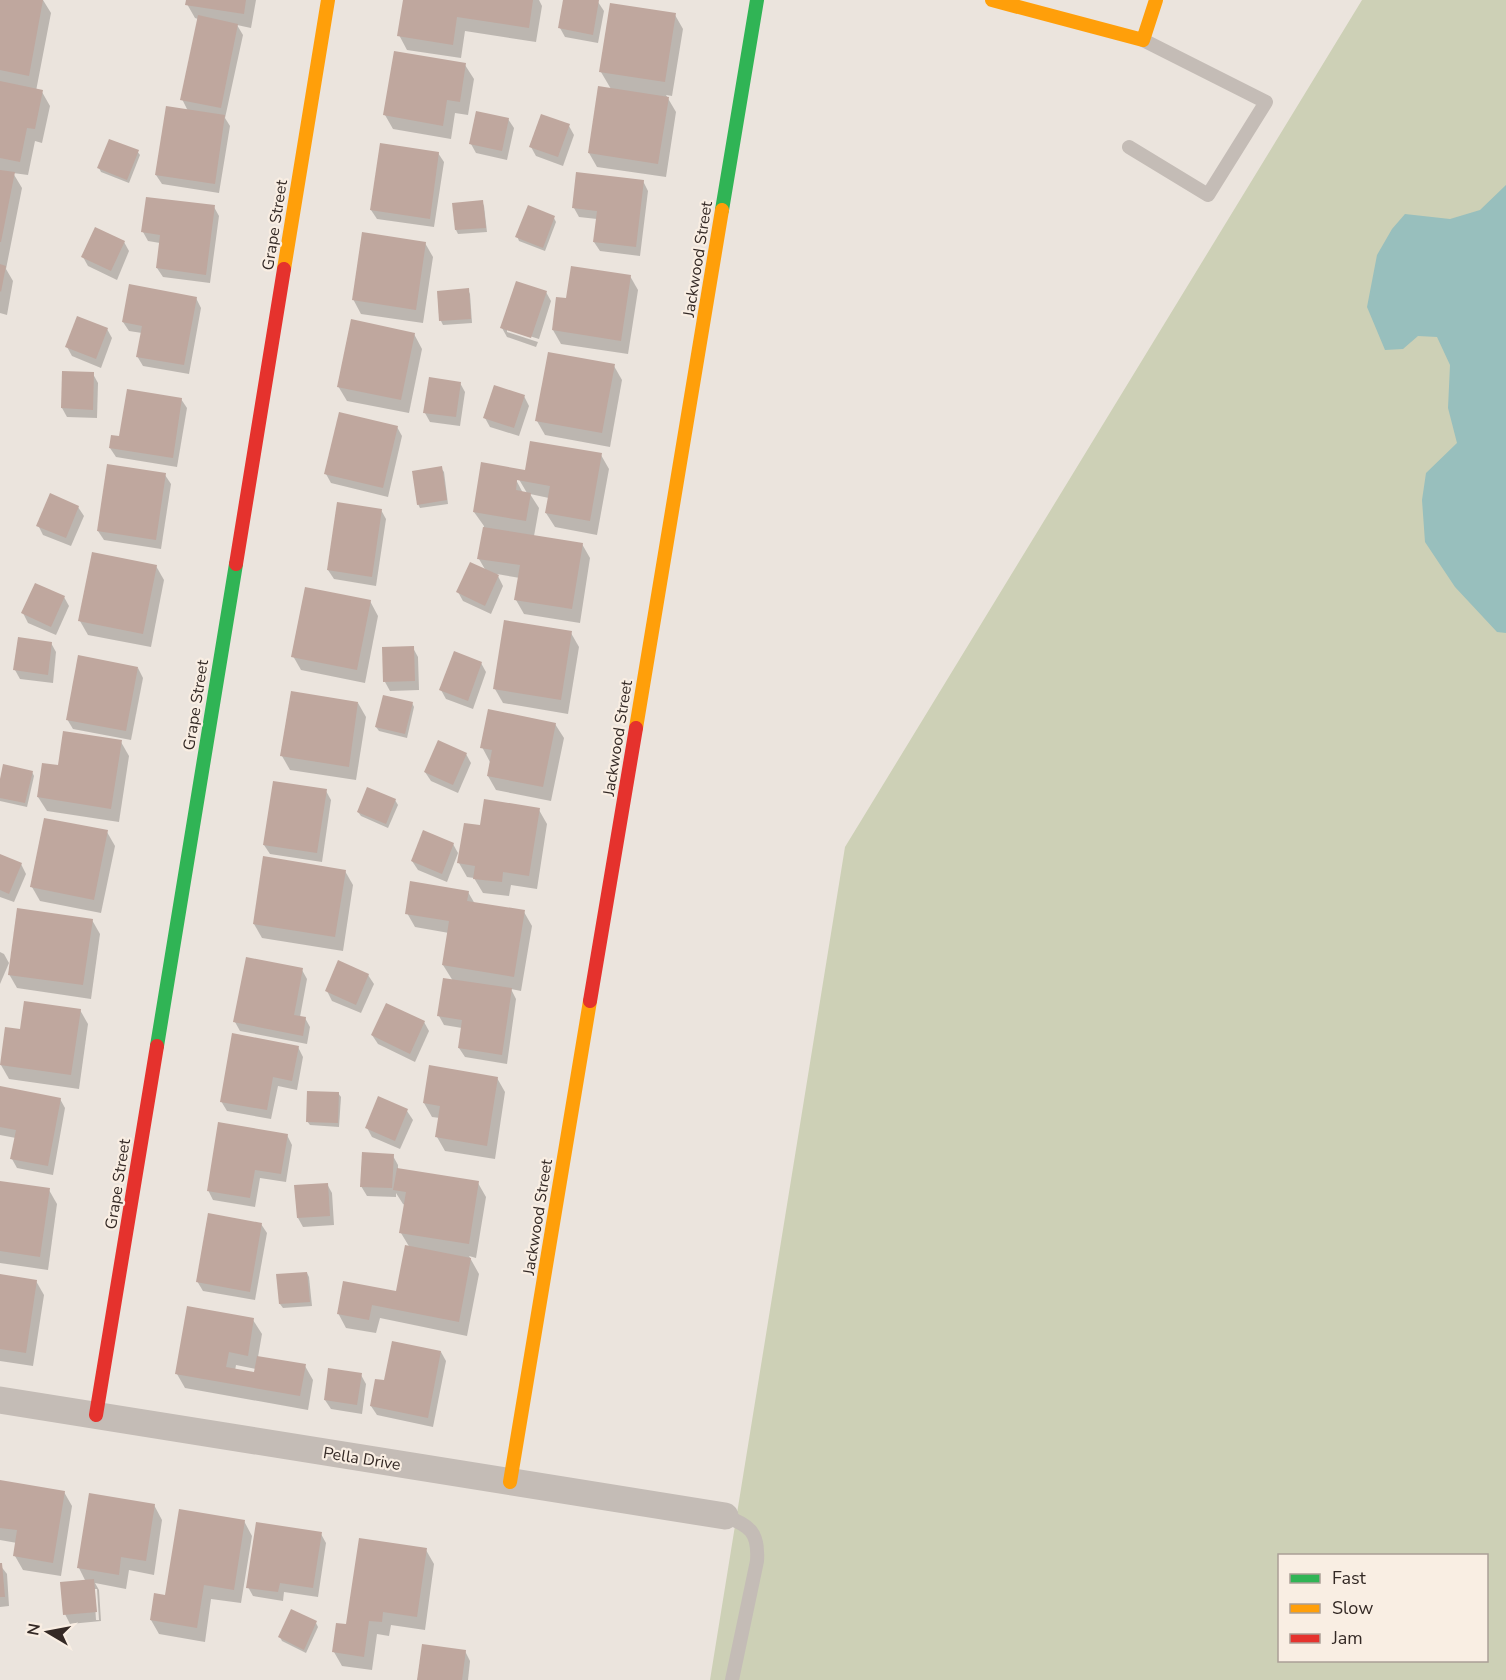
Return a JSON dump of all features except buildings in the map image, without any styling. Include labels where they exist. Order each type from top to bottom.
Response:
[{"type":"street","name":"Grape Street","points":[[96,1415],[328,0]]},
{"type":"street","name":"Jackwood Street","points":[[510,1482],[757,0]]},
{"type":"street","points":[[992,0],[1143,40],[1156,0]]},
{"type":"street","name":"Pella Drive","points":[[0,1400],[725,1516]]},
{"type":"lane","points":[[1129,147],[1208,195],[1266,102],[1143,40]]},
{"type":"lane","points":[[725,1516],[740,1522],[752,1532],[758,1544],[757,1561],[732,1680]]},
{"type":"green space","points":[[1362,0],[1506,0],[1506,1680],[710,1680],[845,847]]},
{"type":"water","points":[[1506,185],[1506,633],[1497,632],[1455,587],[1425,542],[1422,500],[1426,473],[1457,443],[1448,408],[1450,365],[1437,337],[1418,336],[1403,349],[1385,350],[1367,307],[1377,255],[1392,229],[1405,214],[1450,219],[1480,210]]},
{"type":"traffic: fast","points":[[722,210],[757,0]]},
{"type":"traffic: fast","points":[[157,1046],[236,564]]},
{"type":"traffic: slow","points":[[284,269],[328,0]]},
{"type":"traffic: slow","points":[[992,0],[1143,40],[1156,0]]},
{"type":"traffic: slow","points":[[636,728],[722,210]]},
{"type":"traffic: slow","points":[[510,1482],[590,1001]]},
{"type":"traffic: jam","points":[[236,564],[284,269]]},
{"type":"traffic: jam","points":[[590,1001],[636,728]]},
{"type":"traffic: jam","points":[[96,1415],[157,1046]]}]
